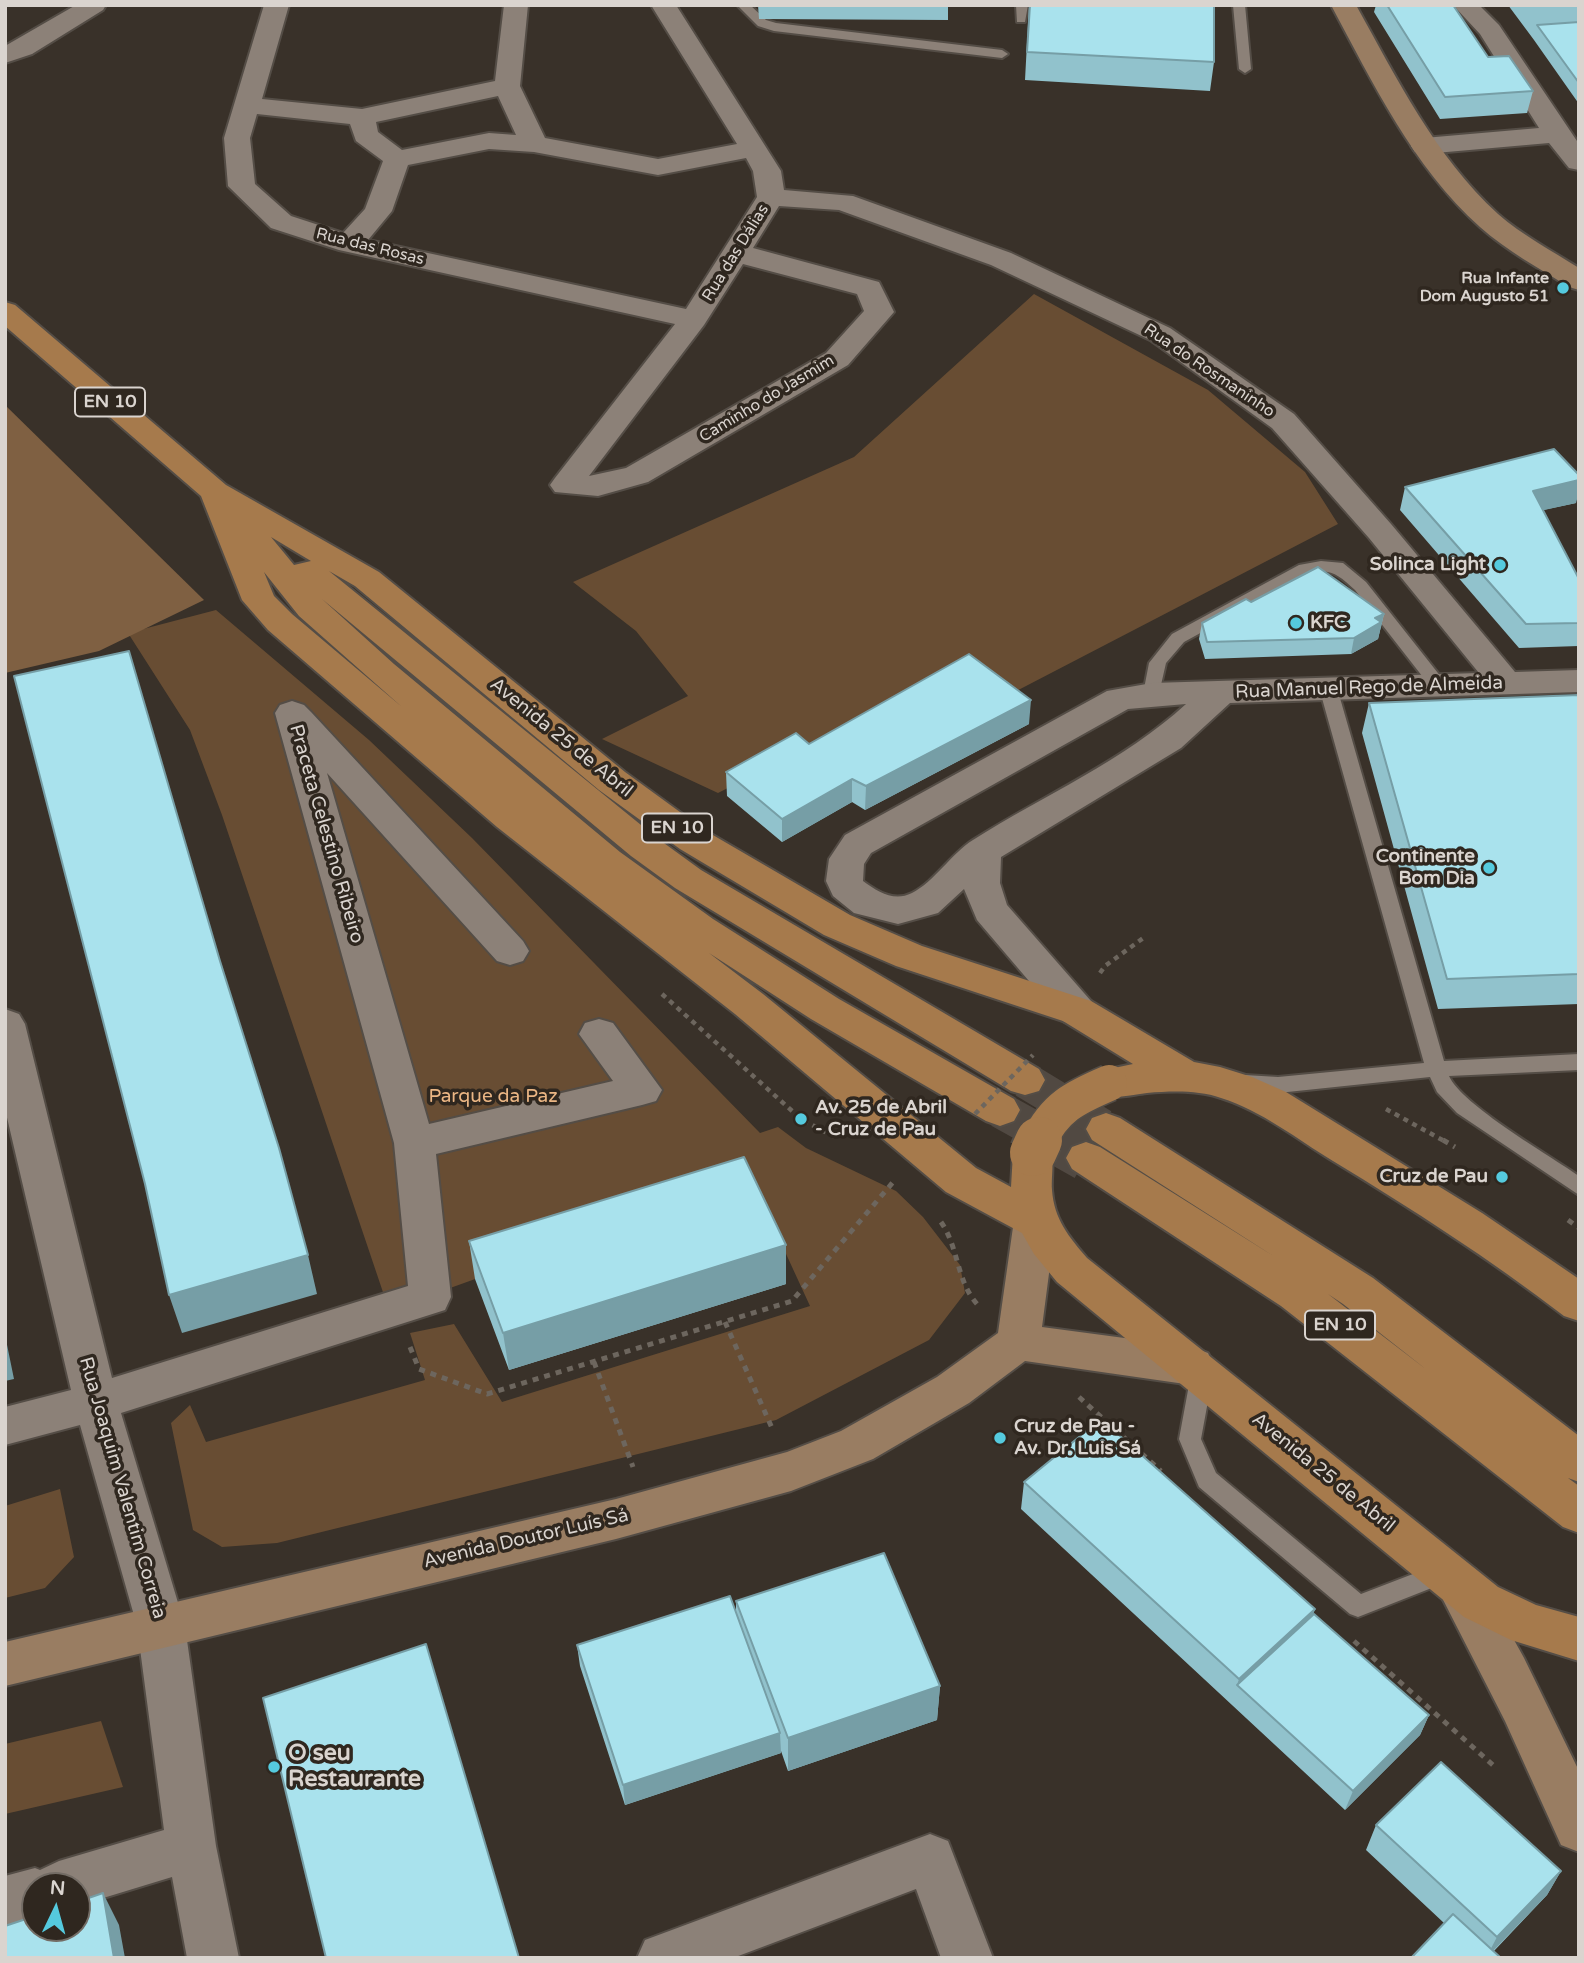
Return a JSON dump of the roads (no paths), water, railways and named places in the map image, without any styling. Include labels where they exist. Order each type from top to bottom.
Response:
[{"type":"main road","name":"Avenida 25 de Abril","points":[[5,311],[215,492],[367,579],[612,781],[693,840],[837,925],[909,956],[1077,1011],[1202,1079]]},
{"type":"main road","name":"Avenida 25 de Abril","points":[[215,492],[259,600],[280,622],[541,844],[749,1004],[961,1180],[1035,1220]]},
{"type":"main road","name":"EN 10","points":[[215,492],[536,759],[688,879],[1029,1068]]},
{"type":"main road","name":"EN 10","points":[[215,492],[311,608],[392,680],[607,861],[700,929],[988,1112]]},
{"type":"main road","name":"Avenida 25 de Abril","points":[[1579,1303],[1449,1212],[1286,1112],[1240,1088],[1202,1079],[1137,1078],[1109,1083],[1076,1097],[1049,1119],[1032,1153],[1030,1186],[1035,1220],[1052,1247],[1072,1270],[1481,1602],[1528,1625],[1579,1639]]},
{"type":"main road","name":"EN 10","points":[[1579,1462],[1358,1291],[1273,1234],[1096,1143],[1296,1293],[1579,1513]]},
{"type":"street","points":[[5,55],[23,49],[94,5]]},
{"type":"street","name":"Rua das Rosas","points":[[277,5],[237,138],[242,186],[281,222],[349,244],[694,319]]},
{"type":"street","points":[[516,5],[507,86],[534,144]]},
{"type":"street","name":"Rua das Dálias","points":[[566,485],[694,319],[771,197],[767,172],[663,5]]},
{"type":"street","points":[[1343,5],[1424,146],[1451,181],[1491,222],[1579,281]]},
{"type":"street","points":[[1465,5],[1490,30],[1556,134],[1579,162]]},
{"type":"street","points":[[247,105],[362,117],[507,86]]},
{"type":"street","points":[[362,117],[365,135],[397,159],[489,141],[534,144],[657,167],[753,149]]},
{"type":"street","points":[[1424,146],[1556,134]]},
{"type":"street","points":[[349,244],[378,211],[397,159]]},
{"type":"street","name":"Rua do Rosmaninho","points":[[771,197],[843,202],[1001,259],[1160,334],[1283,421],[1380,531],[1507,684]]},
{"type":"street","name":"Caminho do Jasmim","points":[[566,485],[598,486],[637,475],[837,359],[879,312],[869,288],[760,260],[737,251]]},
{"type":"street","name":"Rua Manuel Rego de Almeida","points":[[1152,694],[1119,699],[1105,705],[858,844],[845,863],[846,887],[867,903],[898,911],[914,908],[937,895],[967,863],[983,851],[1169,740],[1220,693],[1579,681]]},
{"type":"street","points":[[1152,694],[1220,693]]},
{"type":"street","name":"Praceta Celestino Ribeiro","points":[[5,1426],[96,1402],[429,1297],[414,1143],[292,713],[510,950]]},
{"type":"street","points":[[983,851],[981,883],[990,911],[1077,1011]]},
{"type":"street","name":"Rua Joaquim Valentim Correia","points":[[5,1024],[96,1402],[161,1626],[191,1846],[213,1958]]},
{"type":"street","points":[[414,1143],[642,1090],[599,1034]]},
{"type":"street","name":"EN 10","points":[[1018,1342],[1035,1220]]},
{"type":"street","points":[[1018,1342],[1197,1370]]},
{"type":"street","name":"Avenida Doutor Luís Sá","points":[[5,1664],[649,1510],[791,1471],[857,1445],[953,1390],[1018,1342]]},
{"type":"street","points":[[1451,1578],[1490,1640],[1579,1828]]},
{"type":"street","points":[[91,1876],[191,1846]]},
{"type":"street","points":[[663,1958],[930,1859],[967,1958]]},
{"type":"lane","points":[[743,5],[762,23],[774,27],[1002,54]]},
{"type":"lane","points":[[1239,5],[1245,69]]},
{"type":"lane","points":[[1152,694],[1154,670],[1160,654],[1178,638],[1305,569],[1321,565],[1336,566],[1355,579],[1438,686]]},
{"type":"lane","points":[[1329,691],[1436,1069],[1444,1087],[1464,1107],[1579,1187]]},
{"type":"lane","points":[[1202,1079],[1278,1085],[1436,1069],[1579,1062]]},
{"type":"lane","points":[[1197,1370],[1190,1434],[1203,1475],[1211,1485],[1358,1606],[1451,1578]]},
{"type":"tunnel","points":[[1025,1080],[1106,1129]]},
{"type":"tunnel","points":[[1000,1110],[1058,1142]]},
{"type":"tunnel","points":[[1054,1140],[1086,1158]]},
{"type":"place","name":"Rua Infante Dom Augusto 51","points":[[1563,288]]},
{"type":"place","name":"Solinca Light","points":[[1500,565]]},
{"type":"place","name":"KFC","points":[[1296,623]]},
{"type":"place","name":"Continente Bom Dia","points":[[1489,868]]},
{"type":"place","name":"Av. 25 de Abril - Cruz de Pau","points":[[801,1119]]},
{"type":"place","name":"Cruz de Pau","points":[[1502,1177]]},
{"type":"place","name":"Cruz de Pau - Av. Dr. Luis Sá","points":[[1000,1438]]},
{"type":"place","name":"O seu Restaurante","points":[[274,1767]]},
{"type":"park label","name":"Parque da Paz","points":[[493,1097]]}]
